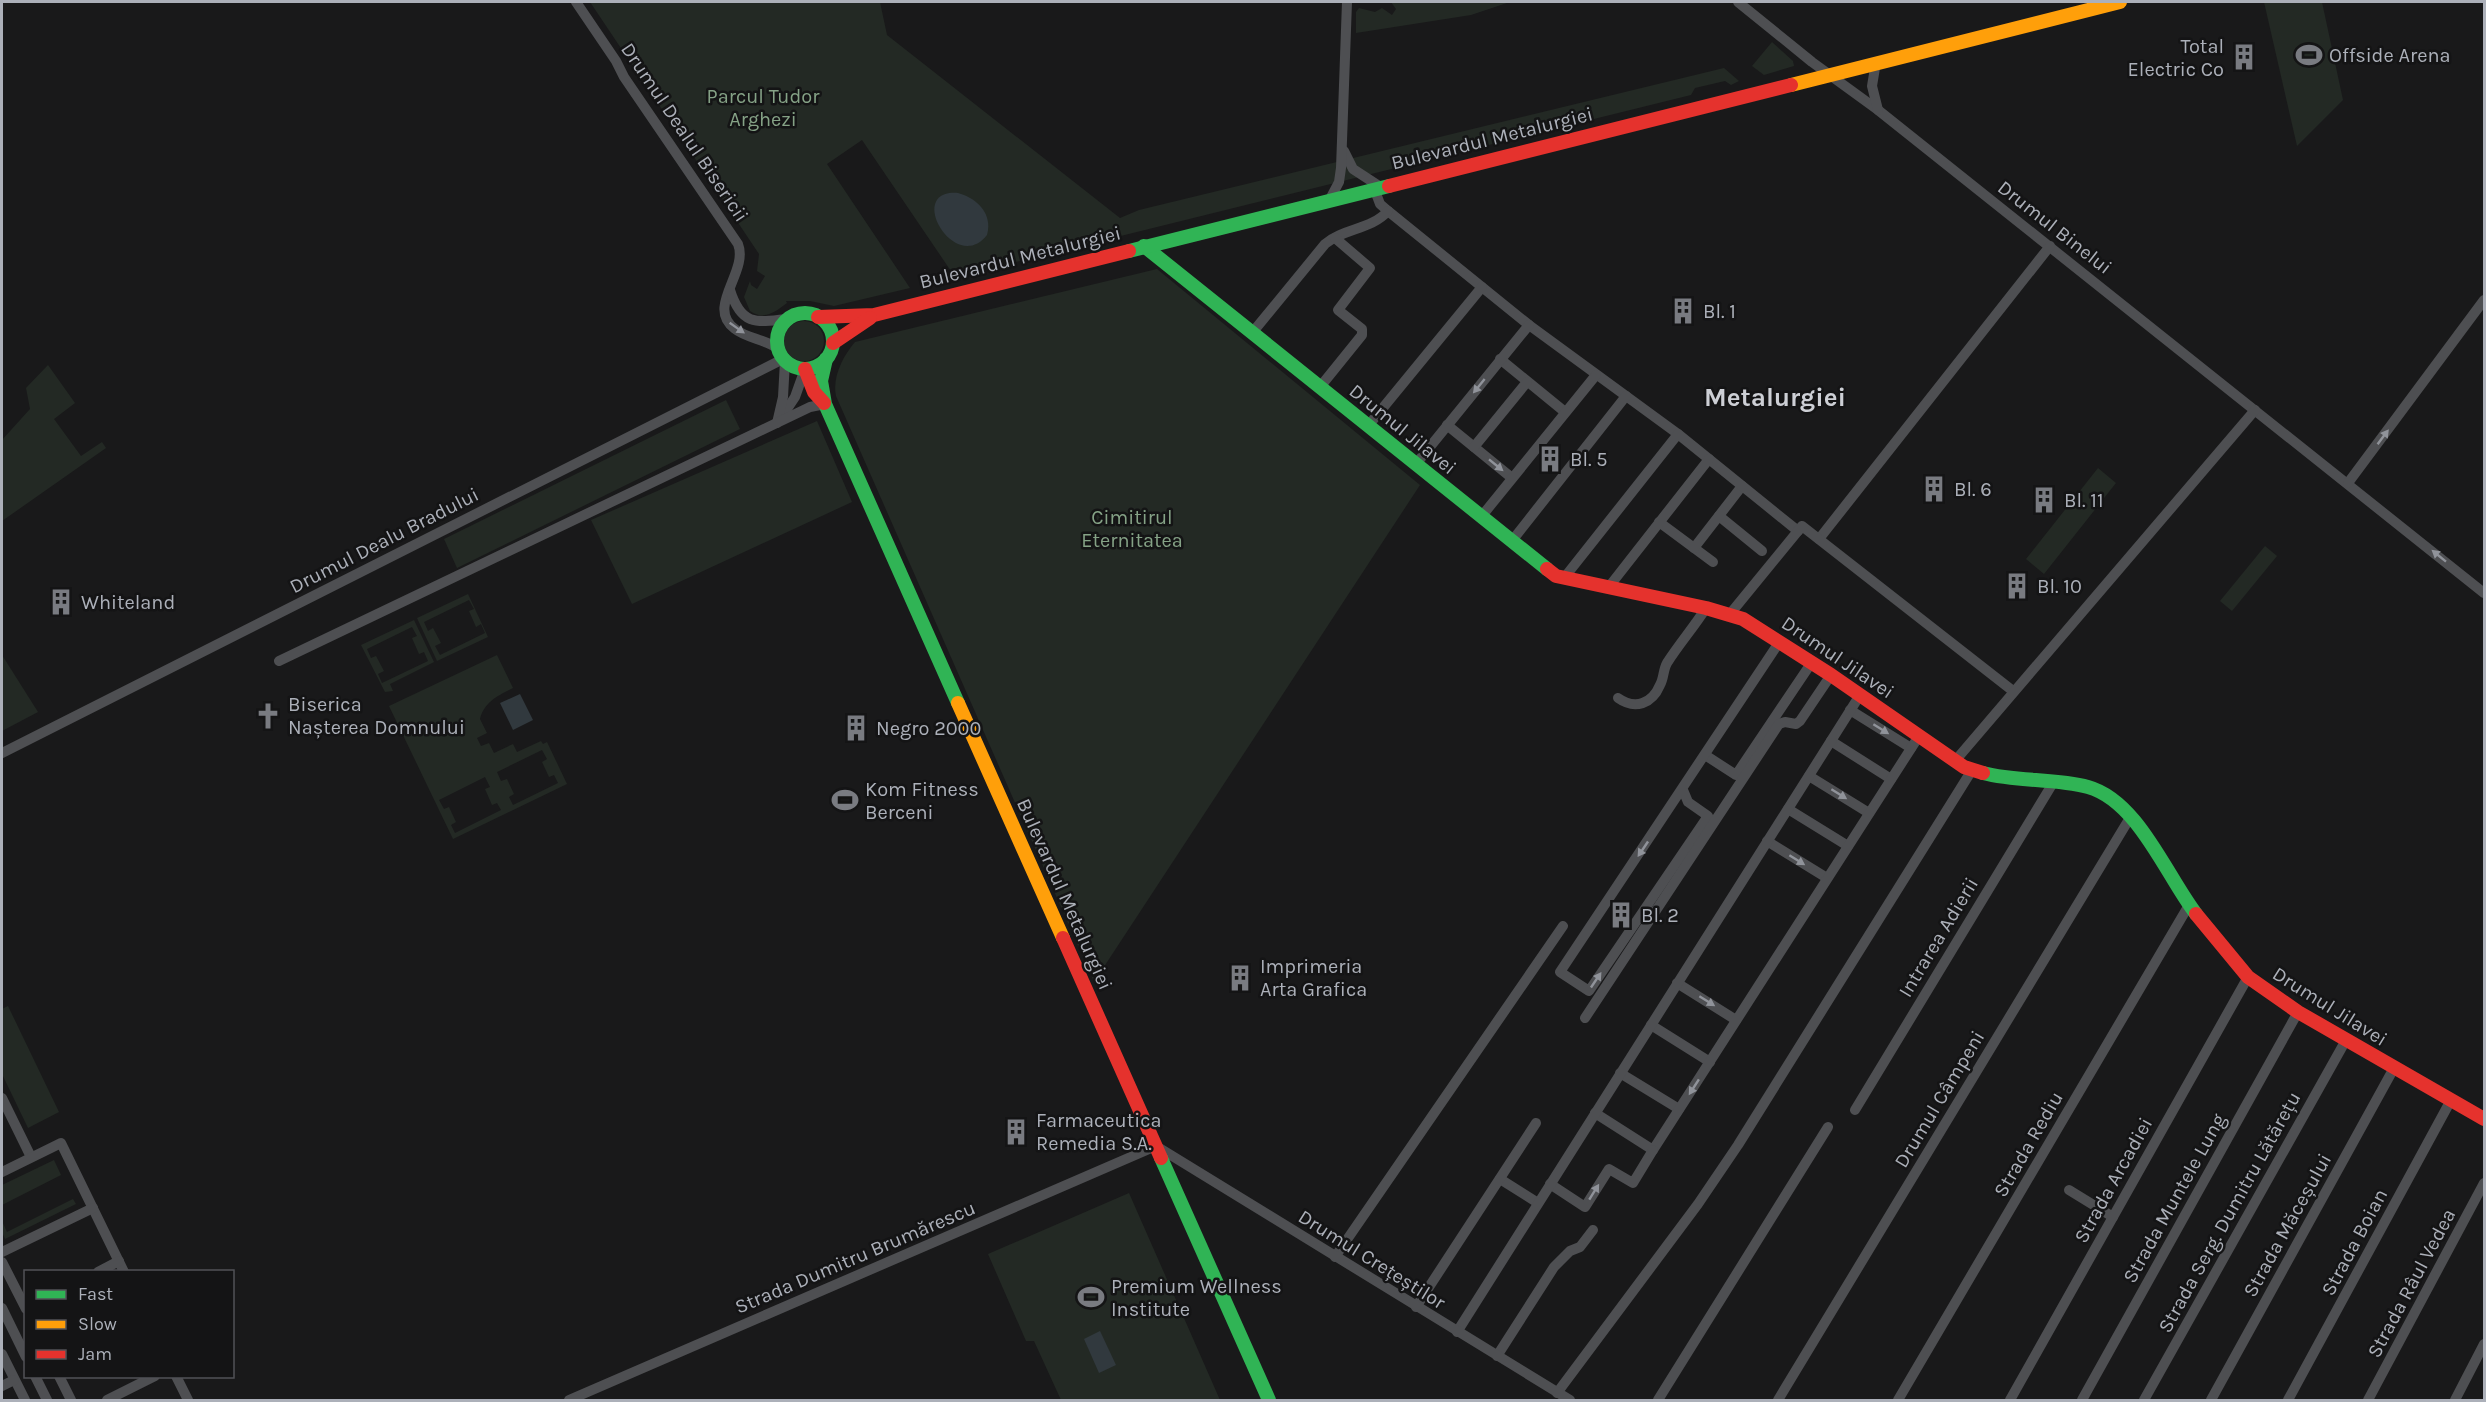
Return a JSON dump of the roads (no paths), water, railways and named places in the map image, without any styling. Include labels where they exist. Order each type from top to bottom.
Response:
[{"type":"main road","name":"Bulevardul Metalurgiei","points":[[818,317],[874,315],[1376,187],[2120,2]]},
{"type":"main road","name":"Drumul Jilavei","points":[[1144,246],[1548,571],[1564,578],[1730,614],[1757,626],[1860,695],[1915,742],[1972,770],[2088,787],[2104,792],[2118,802],[2131,816],[2189,905],[2220,946],[2248,976],[2298,1012],[2484,1119]]},
{"type":"main road","points":[[806,313],[818,317],[829,328],[833,343],[826,359],[817,367],[795,368],[782,356],[778,332],[788,319],[806,313]]},
{"type":"main road","name":"Bulevardul Metalurgiei","points":[[833,343],[874,315]]},
{"type":"main road","name":"Bulevardul Metalurgiei","points":[[826,359],[822,381],[825,404],[1269,1401]]},
{"type":"main road","name":"Bulevardul Metalurgiei","points":[[805,369],[814,392],[825,404]]},
{"type":"street","name":"Drumul Dealul Bisericii","points":[[576,2],[616,61],[624,77],[738,244],[740,260],[723,310],[729,323],[736,330],[758,338],[782,356]]},
{"type":"street","points":[[1330,199],[1340,177],[1343,148],[1347,2]]},
{"type":"street","name":"Drumul Binelui","points":[[1738,2],[2050,246],[2484,593]]},
{"type":"street","points":[[1876,62],[1872,86],[1878,110]]},
{"type":"street","points":[[1343,148],[1353,169],[1376,187],[1380,204],[1388,211],[1529,325],[1678,434],[1798,531]]},
{"type":"street","points":[[1252,333],[1319,251],[1335,238],[1375,223],[1388,211]]},
{"type":"street","points":[[1320,387],[1363,332],[1338,310],[1370,268],[1335,238]]},
{"type":"street","points":[[1819,539],[2050,246]]},
{"type":"street","points":[[1368,426],[1482,287]]},
{"type":"street","points":[[730,290],[737,308],[747,319],[761,321],[788,319]]},
{"type":"street","points":[[2348,483],[2484,300]]},
{"type":"street","points":[[1416,464],[1529,325]]},
{"type":"street","points":[[777,423],[783,397],[782,356]]},
{"type":"street","name":"Drumul Dealu Bradului","points":[[2,753],[782,356]]},
{"type":"street","points":[[1500,359],[1565,412]]},
{"type":"street","points":[[777,423],[795,397],[805,369]]},
{"type":"street","points":[[1481,517],[1596,375]]},
{"type":"street","points":[[1474,447],[1527,382]]},
{"type":"street","points":[[1511,542],[1626,396]]},
{"type":"street","points":[[279,661],[810,407],[825,404]]},
{"type":"street","points":[[1955,761],[2255,410]]},
{"type":"street","points":[[1447,425],[1512,478]]},
{"type":"street","points":[[1564,578],[1678,434]]},
{"type":"street","points":[[1608,588],[1708,459]]},
{"type":"street","points":[[1694,548],[1742,486]]},
{"type":"street","points":[[1719,516],[1762,551]]},
{"type":"street","points":[[1659,522],[1713,562]]},
{"type":"street","points":[[1730,614],[1803,526],[2013,691]]},
{"type":"street","points":[[1618,698],[1631,705],[1637,705],[1653,696],[1660,686],[1665,665],[1706,609]]},
{"type":"street","points":[[1683,790],[1688,802],[1708,816],[1589,991],[1560,972],[1676,801],[1705,755],[1780,641]]},
{"type":"street","points":[[1705,755],[1736,775],[1812,662]]},
{"type":"street","points":[[1585,1018],[1779,724],[1785,722],[1796,724],[1800,721],[1831,675]]},
{"type":"street","points":[[1457,1332],[1860,695]]},
{"type":"street","points":[[1550,1184],[1585,1206],[1609,1168],[1633,1184],[1915,742],[1850,710]]},
{"type":"street","points":[[1831,741],[1891,779]]},
{"type":"street","points":[[1557,1393],[1672,1239],[1738,1145],[1972,770]]},
{"type":"street","points":[[1809,776],[1869,813]]},
{"type":"street","name":"Intrarea Adierii","points":[[1855,1110],[2052,783]]},
{"type":"street","points":[[1788,808],[1848,846]]},
{"type":"street","name":"Drumul Câmpeni","points":[[1778,1401],[2131,816]]},
{"type":"street","points":[[1767,841],[1827,878]]},
{"type":"street","name":"Strada Rediu","points":[[1898,1401],[2189,905]]},
{"type":"street","points":[[1335,1257],[1563,926]]},
{"type":"street","name":"Strada Arcadiei","points":[[2010,1401],[2248,976]]},
{"type":"street","points":[[1677,983],[1736,1020]]},
{"type":"street","name":"Strada Muntele Lung","points":[[2082,1401],[2298,1012]]},
{"type":"street","points":[[1650,1025],[1710,1062]]},
{"type":"street","name":"Strada Serg. Dumitru Lătărețu","points":[[2144,1401],[2346,1040]]},
{"type":"street","name":"Strada Măceșului","points":[[2211,1401],[2394,1068]]},
{"type":"street","points":[[1620,1073],[1679,1109]]},
{"type":"street","points":[[2,1098],[31,1157]]},
{"type":"street","name":"Strada Boian","points":[[2288,1401],[2451,1100]]},
{"type":"street","points":[[1595,1113],[1653,1150]]},
{"type":"street","points":[[1416,1307],[1536,1123]]},
{"type":"street","points":[[1658,1401],[1828,1127]]},
{"type":"street","points":[[2,1172],[61,1143],[121,1266],[106,1270]]},
{"type":"street","name":"Drumul Crețeștilor","points":[[1156,1146],[1570,1401]]},
{"type":"street","name":"Strada Dumitru Brumărescu","points":[[569,1401],[1156,1146]]},
{"type":"street","points":[[1500,1179],[1538,1203]]},
{"type":"street","name":"Strada Râul Vedea","points":[[2368,1401],[2484,1183]]},
{"type":"street","points":[[2069,1190],[2113,1217]]},
{"type":"street","points":[[2,1252],[93,1208]]},
{"type":"street","points":[[1497,1356],[1554,1267],[1570,1251],[1580,1247],[1593,1230]]},
{"type":"street","points":[[2,1262],[24,1306]]},
{"type":"street","points":[[24,1308],[3,1315],[24,1353]]},
{"type":"street","points":[[2455,1401],[2484,1344]]},
{"type":"street","points":[[2,1353],[25,1401]]},
{"type":"street","points":[[36,1378],[47,1401]]},
{"type":"street","points":[[60,1378],[71,1401]]},
{"type":"street","points":[[107,1401],[153,1378]]},
{"type":"street","points":[[176,1378],[184,1399]]},
{"type":"street","points":[[2,1386],[14,1380]]},
{"type":"place","name":"Offside Arena","points":[[2309,55]]},
{"type":"place","name":"Total Electric Co","points":[[2244,57]]},
{"type":"place","name":"Bl. 1","points":[[1683,311]]},
{"type":"place","name":"Bl. 5","points":[[1550,459]]},
{"type":"place","name":"Bl. 6","points":[[1934,489]]},
{"type":"place","name":"Bl. 11","points":[[2044,500]]},
{"type":"place","name":"Bl. 10","points":[[2017,586]]},
{"type":"place","name":"Whiteland","points":[[61,602]]},
{"type":"place","name":"Biserica Nașterea Domnului","points":[[268,716]]},
{"type":"place","name":"Negro 2000","points":[[856,728]]},
{"type":"place","name":"Kom Fitness Berceni","points":[[845,800]]},
{"type":"place","name":"Bl. 2","points":[[1621,915]]},
{"type":"place","name":"Imprimeria Arta Grafica","points":[[1240,978]]},
{"type":"place","name":"Farmaceutica Remedia S.A.","points":[[1016,1132]]},
{"type":"place","name":"Premium Wellness Institute","points":[[1091,1297]]},
{"type":"district","name":"Metalurgiei","points":[[1775,397]]},
{"type":"park label","name":"Parcul Tudor Arghezi","points":[[763,108]]},
{"type":"park label","name":"Cimitirul Eternitatea","points":[[1132,528]]}]
